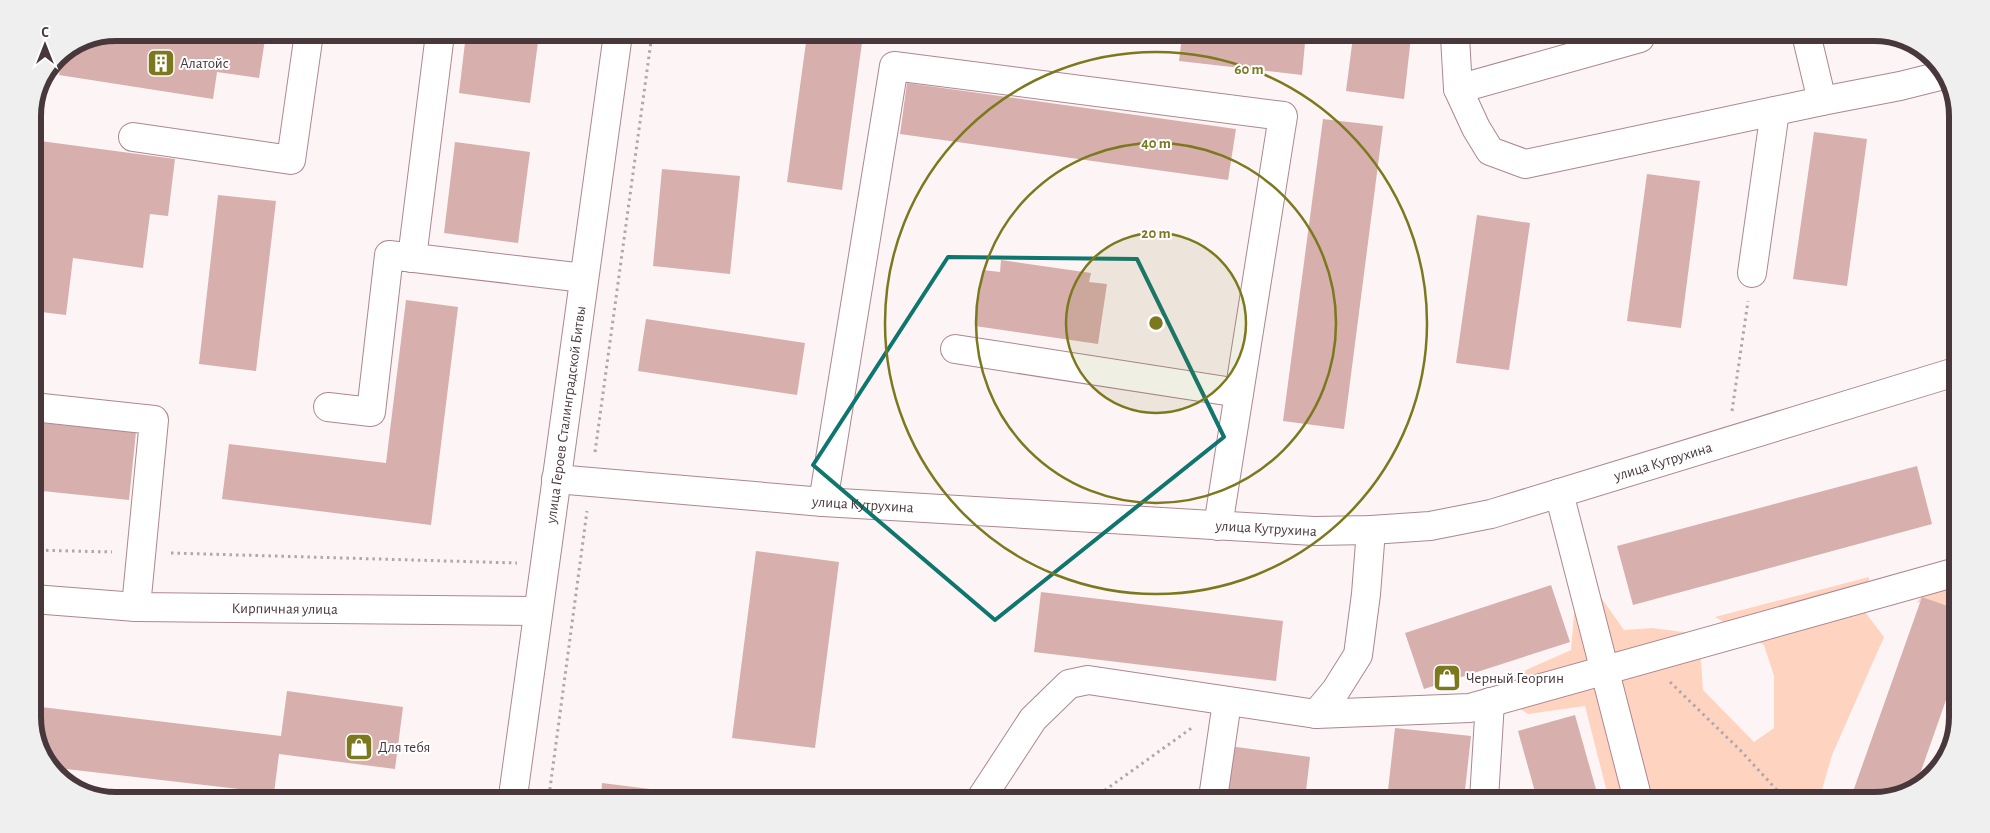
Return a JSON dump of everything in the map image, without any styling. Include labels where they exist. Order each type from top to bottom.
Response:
[{"type":"street","points":[[132,137],[291,160],[308,41]]},
{"type":"street","points":[[412,258],[439,41]]},
{"type":"street","name":"улица Героев Сталинградской Битвы","points":[[514,792],[617,41]]},
{"type":"street","points":[[1454,41],[1458,89],[1476,128],[1490,151],[1525,164],[1937,77]]},
{"type":"street","points":[[1458,89],[1629,41]]},
{"type":"street","points":[[1808,41],[1822,101]]},
{"type":"street","points":[[823,502],[894,66],[1283,116],[1218,526]]},
{"type":"street","points":[[1752,273],[1775,111]]},
{"type":"street","points":[[328,407],[370,412],[389,255],[584,278]]},
{"type":"street","points":[[956,349],[1239,393]]},
{"type":"street","name":"улица Кутрухина","points":[[556,478],[823,502],[1218,526],[1314,531],[1430,526],[1491,514],[1949,374]]},
{"type":"street","points":[[41,408],[154,420],[136,607]]},
{"type":"street","points":[[1559,493],[1636,792]]},
{"type":"street","points":[[1316,714],[1336,690],[1358,655],[1366,594],[1371,530]]},
{"type":"street","points":[[985,792],[1033,719],[1069,684],[1088,680],[1316,714],[1470,708],[1949,573]]},
{"type":"street","name":"Кирпичная улица","points":[[41,600],[136,607],[538,611]]},
{"type":"street","points":[[1214,792],[1227,702]]},
{"type":"street","points":[[1484,792],[1490,702]]},
{"type":"path","points":[[550,792],[651,41]]},
{"type":"path","points":[[1728,441],[1752,273]]},
{"type":"path","points":[[41,550],[545,564]]},
{"type":"path","points":[[1647,658],[1740,750],[1779,792]]},
{"type":"path","points":[[1102,792],[1227,702]]},
{"type":"path","points":[[1108,788],[1108,792]]},
{"type":"highlighted area","points":[[948,257],[1137,259],[1224,437],[995,620],[813,465]]},
{"type":"shaded area","points":[[1949,567],[1949,611],[1917,602]]},
{"type":"shaded area","points":[[1869,577],[1869,597],[1865,612],[1884,637],[1832,755],[1821,792],[1607,792],[1585,706],[1528,714],[1506,699],[1526,670],[1571,650],[1575,602],[1597,592],[1624,630],[1652,628],[1699,634],[1703,690],[1754,742],[1774,728],[1774,676],[1764,645],[1715,617]]},
{"type":"building","name":"Алатойс","points":[[116,41],[265,41],[259,78],[217,72],[213,99],[59,75],[60,70],[70,70],[70,58],[88,47]]},
{"type":"building","points":[[465,41],[538,41],[530,103],[459,93]]},
{"type":"building","points":[[806,41],[862,41],[842,190],[787,182]]},
{"type":"building","points":[[1181,41],[1288,41],[1305,43],[1302,75],[1179,61]]},
{"type":"building","points":[[1352,41],[1411,41],[1404,99],[1346,91]]},
{"type":"building","points":[[907,83],[1236,129],[1228,180],[900,134]]},
{"type":"building","points":[[1323,119],[1383,126],[1344,429],[1283,421]]},
{"type":"building","points":[[1814,132],[1867,139],[1847,286],[1793,279]]},
{"type":"building","points":[[41,141],[175,159],[168,216],[150,214],[143,268],[73,258],[66,315],[41,312]]},
{"type":"building","points":[[455,142],[530,152],[518,243],[444,233]]},
{"type":"building","points":[[662,169],[740,176],[730,274],[653,266]]},
{"type":"building","points":[[1647,174],[1700,181],[1681,328],[1627,321]]},
{"type":"building","points":[[218,195],[276,201],[256,371],[199,364]]},
{"type":"building","points":[[1477,215],[1530,223],[1509,370],[1456,363]]},
{"type":"building","points":[[1001,260],[1091,273],[1089,282],[1107,284],[1098,344],[975,326],[983,270],[1000,272]]},
{"type":"building","points":[[406,300],[458,307],[431,525],[222,499],[229,444],[386,463]]},
{"type":"building","points":[[646,319],[805,343],[797,395],[638,371]]},
{"type":"building","points":[[41,423],[136,432],[129,500],[41,491]]},
{"type":"building","points":[[1917,466],[1932,524],[1633,605],[1617,546]]},
{"type":"building","points":[[756,551],[839,562],[815,748],[732,738]]},
{"type":"building","points":[[1551,585],[1570,642],[1424,689],[1405,633]]},
{"type":"building","points":[[1041,592],[1283,621],[1276,681],[1034,652]]},
{"type":"building","points":[[1922,597],[1949,607],[1949,692],[1919,776],[1898,788],[1874,792],[1853,792]]},
{"type":"building","points":[[287,691],[403,707],[395,769],[279,754],[274,792],[265,792],[62,768],[47,745],[41,722],[41,707],[281,736]]},
{"type":"building","points":[[1575,715],[1597,792],[1535,792],[1518,731]]},
{"type":"building","points":[[1395,728],[1471,736],[1465,792],[1388,792]]},
{"type":"building","points":[[1229,746],[1310,757],[1306,792],[1223,792]]},
{"type":"building","points":[[602,783],[666,791],[666,792],[601,792]]},
{"type":"place","name":"Алатойс","points":[[161,63]]},
{"type":"place","name":"Черный Георгин","points":[[1447,678]]},
{"type":"place","name":"Для тебя","points":[[359,747]]}]
